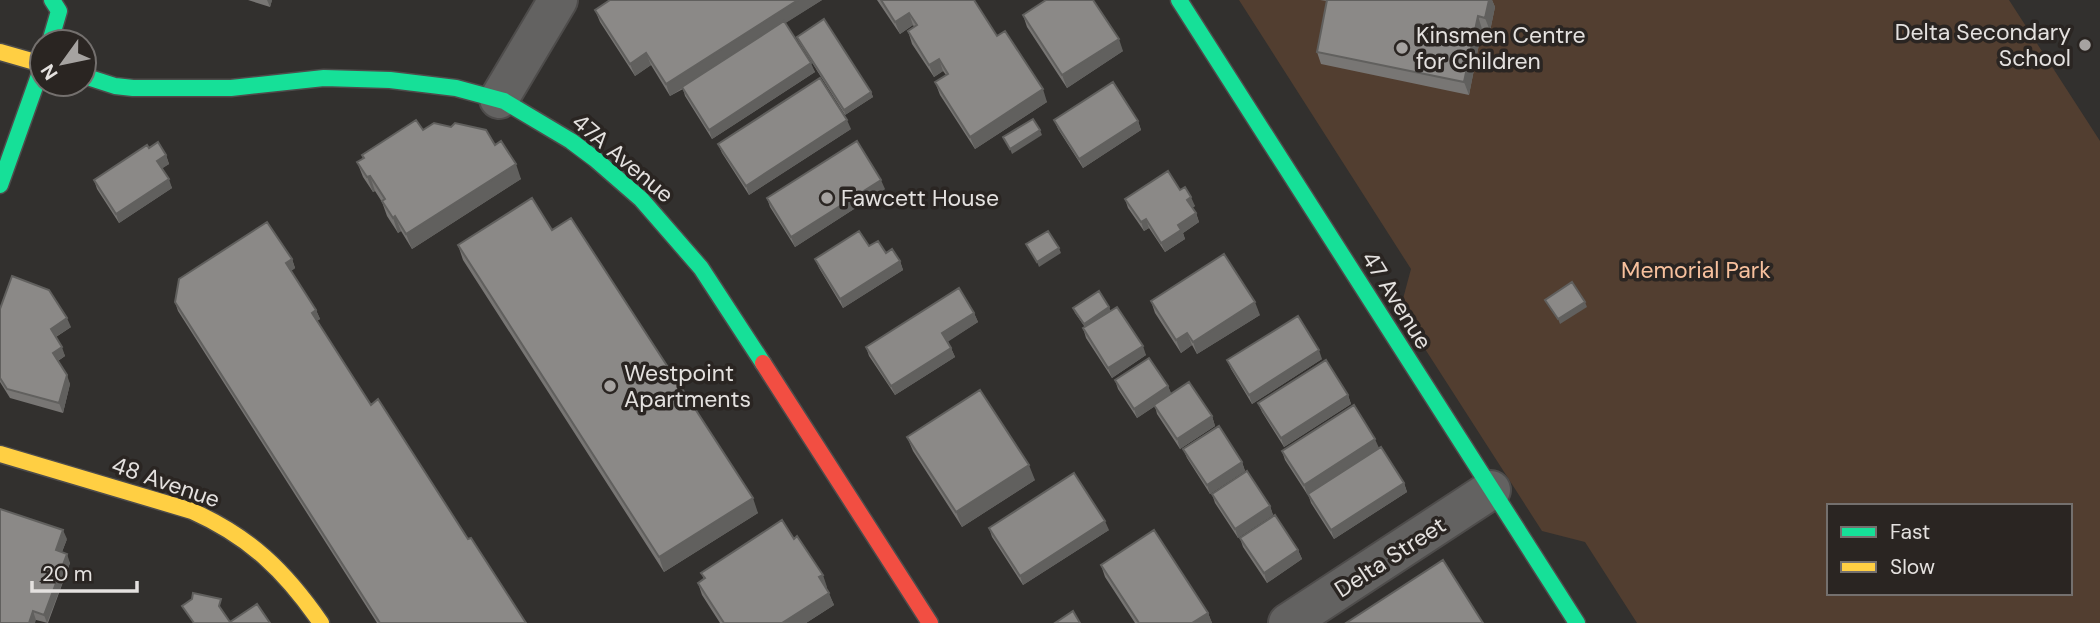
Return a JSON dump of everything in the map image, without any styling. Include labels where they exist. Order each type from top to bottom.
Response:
[{"type":"street","points":[[499,99],[558,0]]},
{"type":"street","name":"47 Avenue","points":[[1179,0],[1577,623]]},
{"type":"street","points":[[54,28],[61,5]]},
{"type":"street","points":[[0,52],[28,61]]},
{"type":"street","name":"47A Avenue","points":[[98,80],[133,88],[244,87],[322,78],[395,80],[447,87],[499,99],[559,132],[591,155],[661,218],[692,255],[930,623]]},
{"type":"street","points":[[0,185],[30,98]]},
{"type":"street","name":"48 Avenue","points":[[0,454],[192,511],[214,521],[235,533],[283,570],[321,623]]},
{"type":"street","name":"Delta Street","points":[[1288,623],[1491,490]]},
{"type":"green space","name":"Memorial Park","points":[[1239,0],[2009,0],[2100,141],[2100,623],[1637,623],[1585,542],[1542,531],[1400,310],[1411,269]]},
{"type":"building","points":[[610,0],[798,0],[666,84],[646,53],[630,64],[595,10]]},
{"type":"building","points":[[881,0],[974,0],[997,36],[1005,31],[1043,89],[970,137],[935,82],[948,74],[939,59],[929,65],[908,31],[917,25],[909,13],[895,22]]},
{"type":"building","points":[[1046,0],[1093,0],[1119,39],[1062,75],[1023,15]]},
{"type":"building","name":"Kinsmen Centre for Children","points":[[1327,0],[1489,0],[1485,18],[1478,16],[1464,82],[1317,52]]},
{"type":"building","points":[[824,19],[871,92],[844,110],[797,37]]},
{"type":"building","points":[[784,21],[811,63],[709,130],[682,87]]},
{"type":"building","points":[[820,78],[847,120],[746,186],[718,144]]},
{"type":"building","points":[[1113,82],[1138,121],[1079,159],[1054,120]]},
{"type":"building","points":[[1033,119],[1040,130],[1010,149],[1003,137]]},
{"type":"building","points":[[416,120],[423,130],[434,123],[451,127],[455,123],[486,130],[495,145],[501,141],[516,164],[406,234],[382,201],[385,199],[370,176],[367,177],[357,162],[364,158],[362,155]]},
{"type":"building","name":"Fawcett House","points":[[857,141],[881,180],[791,237],[767,198]]},
{"type":"building","points":[[158,142],[166,155],[157,161],[169,179],[116,214],[94,180],[147,145],[149,148]]},
{"type":"building","points":[[1168,171],[1180,190],[1185,187],[1191,197],[1187,200],[1196,213],[1178,225],[1181,230],[1161,243],[1146,219],[1141,222],[1125,199]]},
{"type":"building","name":"Westpoint Apartments","points":[[532,198],[552,230],[571,218],[753,498],[659,557],[458,245]]},
{"type":"building","points":[[267,222],[292,259],[286,263],[316,310],[312,313],[371,405],[378,399],[526,623],[380,623],[175,302],[179,279]]},
{"type":"building","points":[[859,231],[869,246],[878,241],[886,253],[892,249],[900,261],[840,299],[815,259]]},
{"type":"building","points":[[1048,231],[1059,248],[1037,262],[1026,244]]},
{"type":"building","points":[[1224,254],[1255,302],[1193,342],[1187,333],[1176,340],[1151,301]]},
{"type":"building","points":[[12,276],[49,290],[67,318],[51,329],[62,347],[53,353],[67,375],[59,403],[7,389],[0,378],[0,309]]},
{"type":"building","points":[[1572,282],[1585,302],[1558,319],[1545,300]]},
{"type":"building","points":[[959,288],[974,313],[942,333],[951,348],[891,386],[866,347]]},
{"type":"building","points":[[1099,291],[1109,307],[1084,324],[1073,308]]},
{"type":"building","points":[[1117,307],[1143,346],[1108,368],[1083,328]]},
{"type":"building","points":[[1298,316],[1319,350],[1249,395],[1227,360]]},
{"type":"building","points":[[1149,358],[1168,386],[1134,409],[1115,380]]},
{"type":"building","points":[[1326,360],[1348,395],[1281,438],[1258,403]]},
{"type":"building","points":[[1189,382],[1212,416],[1177,439],[1154,405]]},
{"type":"building","points":[[980,390],[1029,465],[956,512],[907,437]]},
{"type":"building","points":[[1354,405],[1375,439],[1304,485],[1282,451]]},
{"type":"building","points":[[1219,426],[1242,462],[1207,485],[1183,449]]},
{"type":"building","points":[[1381,447],[1404,483],[1331,530],[1308,494]]},
{"type":"building","points":[[1247,471],[1270,506],[1235,529],[1212,494]]},
{"type":"building","points":[[1074,473],[1105,521],[1020,576],[989,528]]},
{"type":"building","points":[[0,509],[63,530],[56,550],[67,554],[44,615],[33,611],[29,623],[0,623]]},
{"type":"building","points":[[1275,515],[1298,550],[1264,573],[1240,538]]},
{"type":"building","points":[[782,520],[794,539],[797,536],[823,575],[819,577],[829,593],[782,623],[724,623],[698,583],[705,578],[701,573]]},
{"type":"building","points":[[1154,530],[1208,613],[1192,623],[1139,623],[1101,565]]},
{"type":"building","points":[[1443,560],[1483,623],[1346,623]]},
{"type":"building","points":[[193,593],[221,599],[219,606],[230,622],[257,604],[270,623],[194,623],[182,606],[192,599]]},
{"type":"building","points":[[1073,611],[1080,623],[1055,623]]},
{"type":"traffic: fast","points":[[52,0],[59,11],[54,28]]},
{"type":"traffic: fast","points":[[1179,0],[1577,623]]},
{"type":"traffic: fast","points":[[98,81],[133,88],[231,88],[324,78],[390,80],[456,88],[504,101],[571,141],[641,199],[701,268],[763,363]]},
{"type":"traffic: fast","points":[[0,185],[31,98]]},
{"type":"traffic: slow","points":[[0,52],[28,60]]},
{"type":"traffic: slow","points":[[0,454],[192,511],[213,521],[265,557],[294,587],[321,623]]},
{"type":"traffic: jam","points":[[763,363],[930,623]]},
{"type":"place","name":"Delta Secondary School","points":[[2085,45]]},
{"type":"place","name":"Kinsmen Centre for Children","points":[[1402,48]]},
{"type":"place","name":"Fawcett House","points":[[827,198]]},
{"type":"place","name":"Westpoint Apartments","points":[[610,386]]}]
